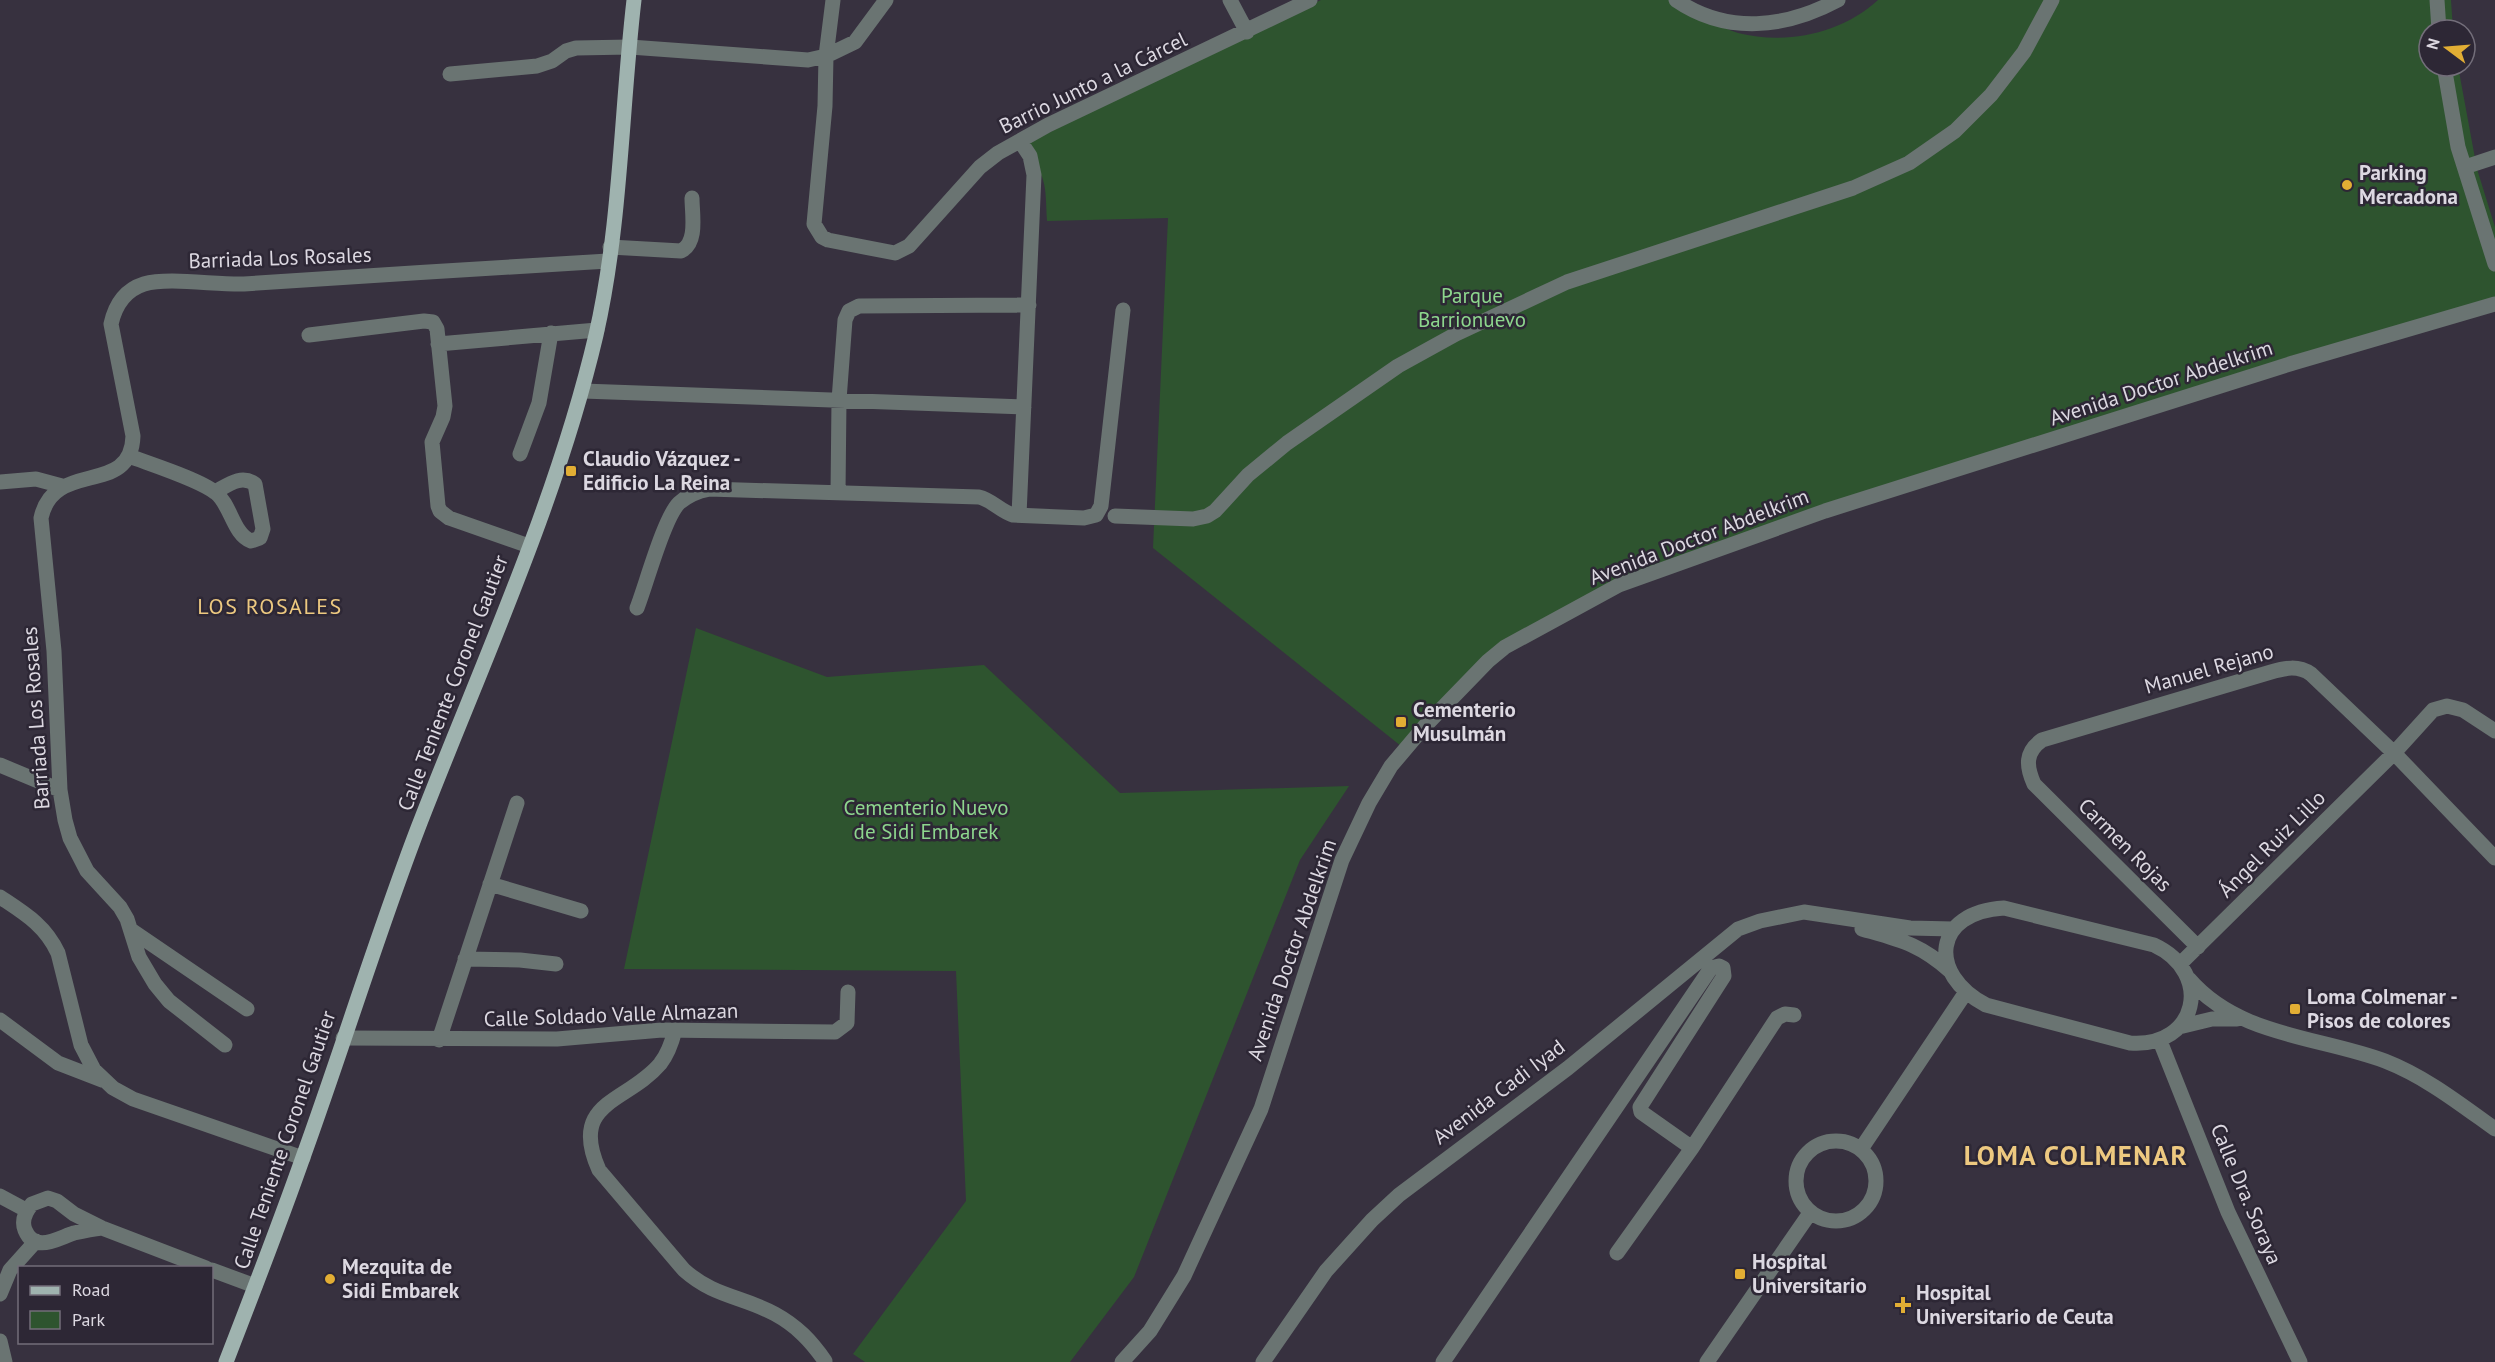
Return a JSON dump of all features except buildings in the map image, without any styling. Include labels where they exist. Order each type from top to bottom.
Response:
[{"type":"main road","name":"Calle Teniente Coronel Gautier","points":[[226,1362],[303,1158],[417,831],[557,473],[582,391],[597,330],[621,170],[634,0]]},
{"type":"street","name":"Barrio Junto a la Cárcel","points":[[833,0],[826,56],[824,117],[814,217],[817,231],[828,240],[890,253],[905,250],[980,167],[1020,141],[1078,110],[1247,32],[1310,0]]},
{"type":"street","points":[[450,74],[537,66],[552,62],[566,51],[576,48],[630,47],[808,60],[850,47],[886,0]]},
{"type":"street","points":[[1230,0],[1247,32]]},
{"type":"street","points":[[1676,0],[1702,14],[1722,21],[1763,24],[1804,15],[1838,0]]},
{"type":"street","points":[[1114,516],[1193,519],[1207,516],[1215,511],[1248,475],[1287,443],[1398,366],[1456,334],[1567,282],[1853,188],[1909,163],[1955,131],[1991,95],[2024,52],[2052,0]]},
{"type":"street","points":[[2438,0],[2439,18]]},
{"type":"street","points":[[2446,78],[2458,147],[2495,264]]},
{"type":"street","points":[[1019,516],[1034,175],[1030,156],[1020,141]]},
{"type":"street","points":[[2465,167],[2495,157]]},
{"type":"street","name":"Barriada Los Rosales","points":[[129,456],[133,436],[111,324],[118,303],[134,288],[153,282],[238,284],[609,254],[681,251],[687,248],[692,238],[692,198]]},
{"type":"street","name":"Avenida Doctor Abdelkrim","points":[[1122,1362],[1149,1331],[1184,1276],[1261,1109],[1342,860],[1369,803],[1391,766],[1424,728],[1505,646],[1619,585],[1761,533],[2282,366],[2495,304]]},
{"type":"street","points":[[838,493],[840,400],[845,320],[849,311],[853,308],[1029,305]]},
{"type":"street","points":[[638,608],[670,515],[689,495],[709,489],[979,497],[986,499],[1006,513],[1019,516],[1084,518],[1096,515],[1099,511],[1123,310]]},
{"type":"street","points":[[309,335],[429,320],[435,325],[445,406],[444,417],[432,442],[438,507],[449,518],[529,546]]},
{"type":"street","points":[[438,344],[597,330]]},
{"type":"street","points":[[520,454],[539,404],[551,333]]},
{"type":"street","points":[[582,391],[1024,407]]},
{"type":"street","points":[[0,483],[36,479],[62,486],[116,470],[129,456],[215,492]]},
{"type":"street","name":"Barriada Los Rosales","points":[[62,486],[47,500],[43,508],[41,527],[54,651],[60,790],[65,820],[78,855],[99,885],[120,907],[131,930],[139,957],[161,993],[225,1045]]},
{"type":"street","name":"Manuel Rejano","points":[[2027,769],[2031,752],[2042,740],[2292,667],[2311,674],[2394,753],[2495,858]]},
{"type":"street","name":"Ángel Ruiz Lillo","points":[[2183,969],[2198,947],[2394,753],[2427,715],[2441,707],[2463,710],[2495,731]]},
{"type":"street","points":[[0,765],[60,790]]},
{"type":"street","name":"Carmen Rojas","points":[[2027,769],[2034,784],[2198,947]]},
{"type":"street","points":[[439,1040],[517,803]]},
{"type":"street","points":[[490,884],[580,911]]},
{"type":"street","points":[[0,897],[31,917],[51,939],[58,953],[81,1045],[87,1058],[104,1081],[133,1099],[303,1158]]},
{"type":"street","points":[[2243,1020],[2213,1003],[2171,955],[2154,945],[2004,908],[1981,912],[1961,922],[1945,944],[1945,954],[1952,973],[1966,992],[1986,1005],[2130,1043],[2144,1044],[2160,1041],[2179,1027],[2212,1019],[2243,1020],[2361,1053],[2408,1071],[2442,1091],[2495,1129]]},
{"type":"street","name":"Avenida Cadi Iyad","points":[[1263,1362],[1326,1271],[1398,1195],[1568,1068],[1738,930],[1760,921],[1804,912],[1910,928],[1953,930]]},
{"type":"street","name":"Avenida Cadi Iyad","points":[[1804,912],[1910,943],[1932,955],[1952,973]]},
{"type":"street","points":[[131,930],[247,1009]]},
{"type":"street","points":[[465,959],[520,960],[556,964]]},
{"type":"street","points":[[1443,1362],[1712,968],[1719,966],[1723,968],[1724,976],[1640,1107],[1641,1112],[1692,1148]]},
{"type":"street","points":[[2179,1027],[2192,1003],[2191,985],[2183,969]]},
{"type":"street","name":"Calle Soldado Valle Almazan","points":[[343,1038],[557,1039],[675,1030],[835,1032],[847,1023],[848,992]]},
{"type":"street","points":[[1861,1149],[1966,992]]},
{"type":"street","points":[[1617,1253],[1692,1148],[1777,1018],[1785,1014],[1794,1015]]},
{"type":"street","points":[[0,1020],[58,1063],[104,1081]]},
{"type":"street","points":[[675,1030],[667,1054],[660,1065],[605,1105],[599,1112],[594,1122],[590,1143],[596,1162],[607,1179],[684,1270],[697,1282],[711,1290],[774,1313],[789,1322],[813,1344],[825,1360]]},
{"type":"street","name":"Calle Dra. Soraya","points":[[2160,1041],[2228,1212],[2300,1362]]},
{"type":"street","points":[[1838,1140],[1861,1149],[1874,1167],[1876,1179],[1871,1201],[1864,1210],[1855,1217],[1832,1222],[1810,1213],[1802,1204],[1795,1179],[1797,1167],[1804,1156],[1813,1147],[1838,1140]]},
{"type":"street","points":[[0,1196],[26,1210]]},
{"type":"street","points":[[102,1228],[63,1237],[55,1243],[45,1244],[36,1241],[24,1228],[24,1219],[26,1210],[32,1203],[48,1198],[102,1228],[201,1266]]},
{"type":"street","points":[[63,1237],[69,1222],[64,1206]]},
{"type":"street","points":[[1707,1362],[1810,1213]]},
{"type":"street","points":[[0,1294],[10,1270],[36,1241]]},
{"type":"street","points":[[213,1270],[255,1286]]},
{"type":"street","points":[[0,1341],[5,1362]]},
{"type":"green space","name":"Parque Barrionuevo","points":[[1321,0],[1682,0],[1708,19],[1730,30],[1775,38],[1794,37],[1830,29],[1863,12],[1878,0],[2451,0],[2452,18],[2417,18],[2417,78],[2460,78],[2477,169],[2495,227],[2495,302],[1730,542],[1533,628],[1406,750],[1153,548],[1168,218],[1047,221],[1043,181],[1036,165],[1020,147],[1245,35]]},
{"type":"green space","name":"Cementerio Nuevo de Sidi Embarek","points":[[696,628],[827,677],[984,665],[1120,793],[1349,786],[1300,860],[1134,1277],[1070,1362],[865,1362],[853,1354],[966,1201],[956,971],[624,969]]},
{"type":"place","name":"Parking Mercadona","points":[[2347,185]]},
{"type":"place","name":"Claudio Vázquez - Edificio La Reina","points":[[571,471]]},
{"type":"place","name":"Cementerio Musulmán","points":[[1401,722]]},
{"type":"place","name":"Loma Colmenar - Pisos de colores","points":[[2295,1009]]},
{"type":"place","name":"Hospital Universitario","points":[[1740,1274]]},
{"type":"place","name":"Mezquita de Sidi Embarek","points":[[330,1279]]},
{"type":"place","name":"Hospital Universitario de Ceuta","points":[[1903,1305]]},
{"type":"district","name":"LOS ROSALES","points":[[270,606]]},
{"type":"district","name":"LOMA COLMENAR","points":[[2076,1156]]}]
